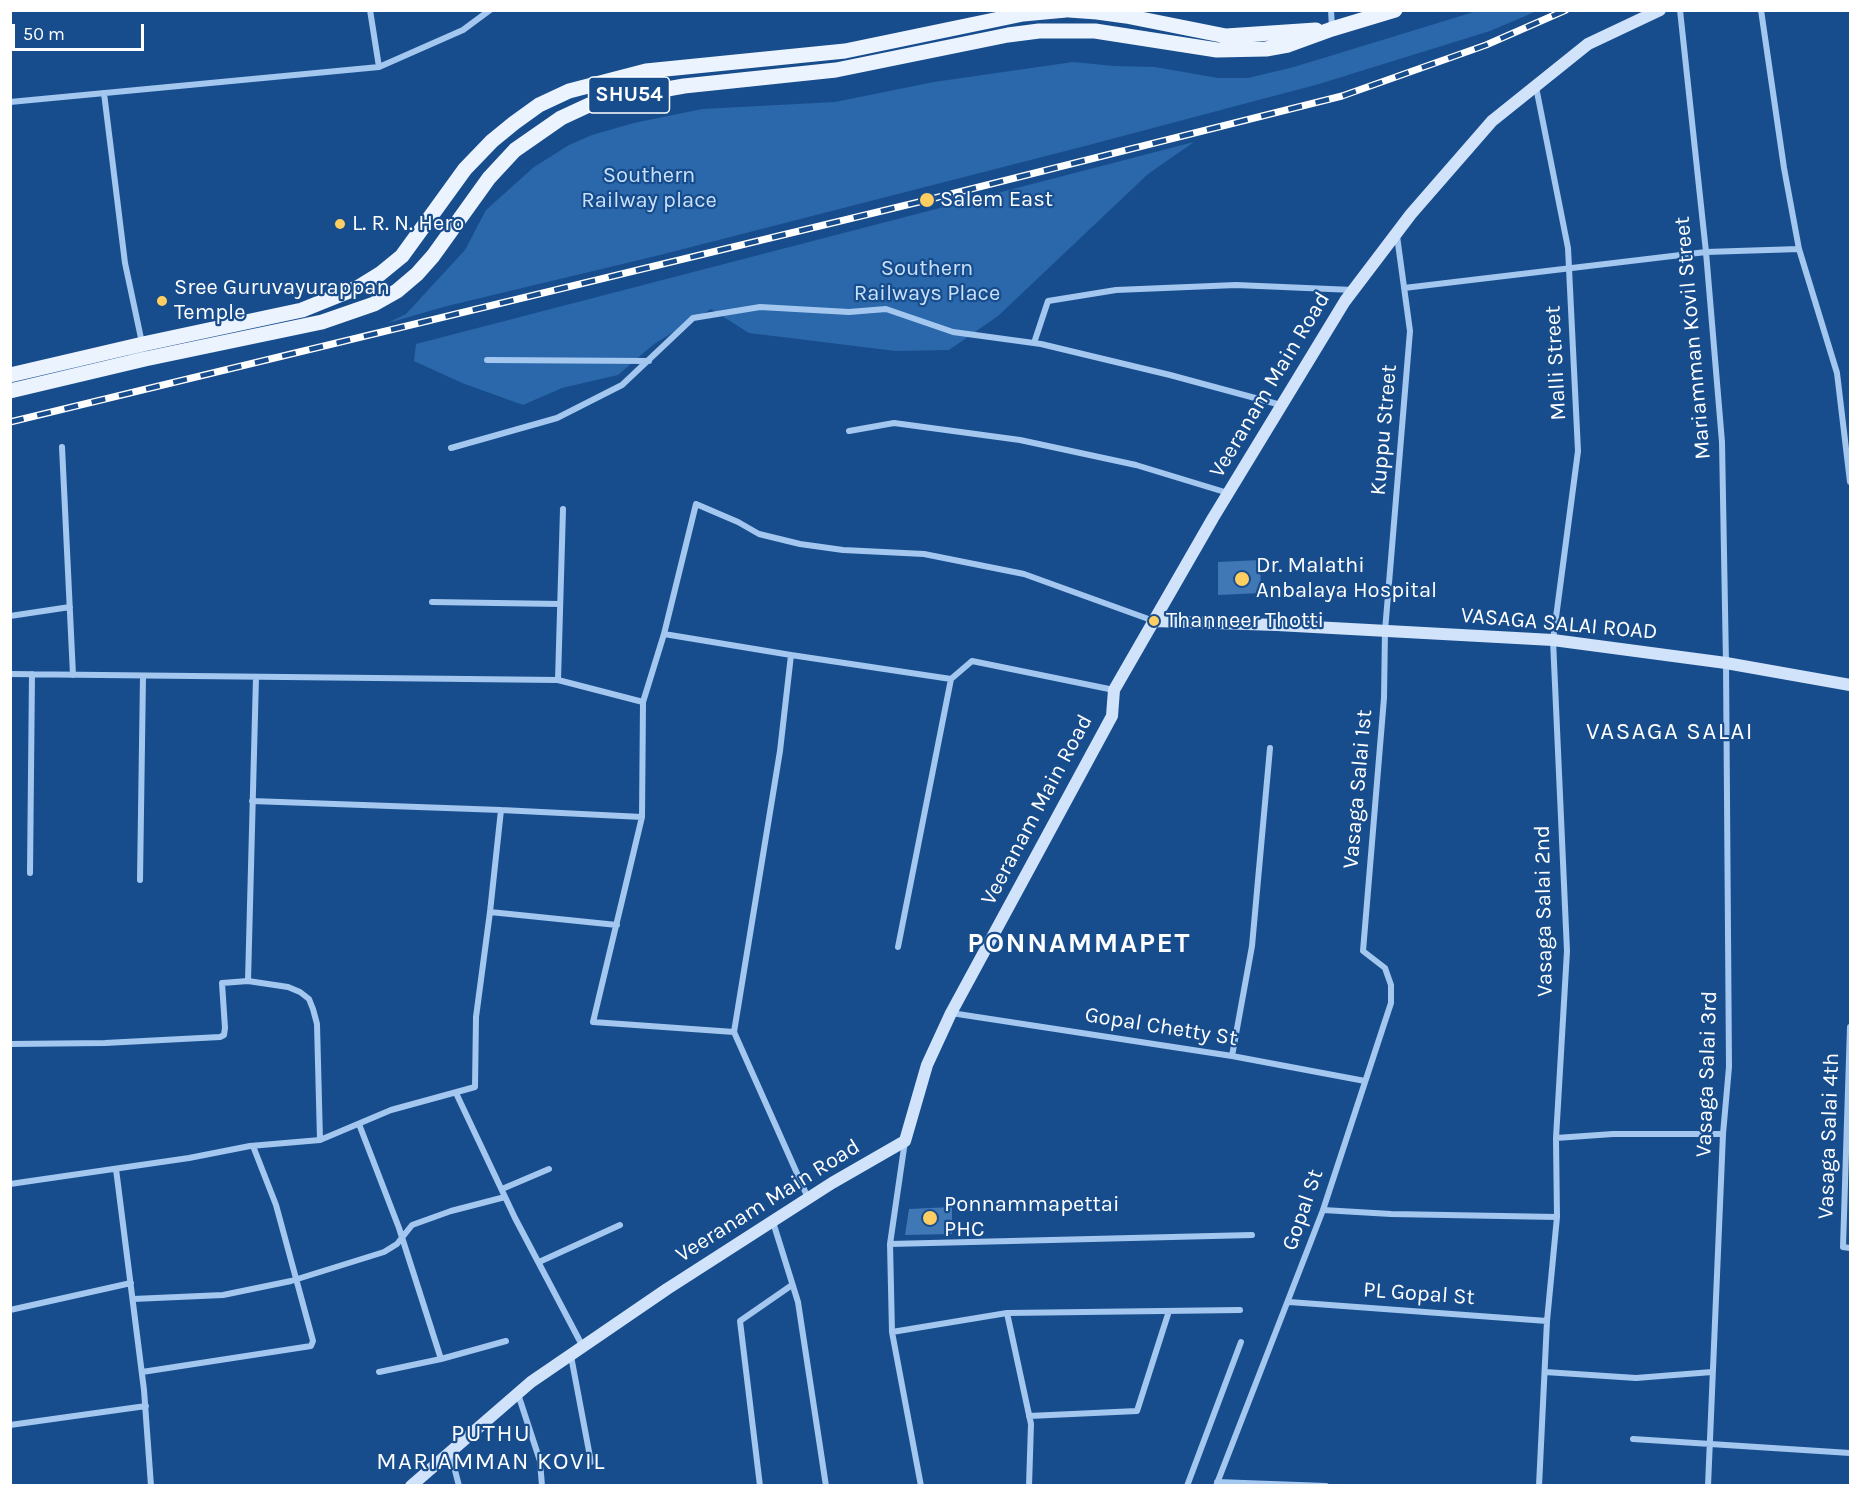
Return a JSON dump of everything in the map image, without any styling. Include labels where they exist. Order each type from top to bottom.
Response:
[{"type":"main road","name":"SHU54","points":[[10,375],[303,310],[333,299],[380,274],[402,256],[465,169],[492,141],[539,105],[569,91],[646,71],[845,51],[1023,14],[1068,10],[1166,22],[1226,36],[1332,29]]},
{"type":"main road","name":"SHU54","points":[[10,391],[145,359],[322,322],[374,304],[397,291],[417,274],[433,256],[489,178],[515,150],[561,118],[589,105],[684,86],[836,70],[886,62],[1008,35],[1039,31],[1095,31],[1209,49],[1238,51],[1266,49],[1288,45],[1395,10]]},
{"type":"main road","name":"Veeranam Main Road","points":[[411,1485],[449,1450],[531,1382],[667,1289],[808,1199],[905,1141],[927,1065],[951,1013],[1112,716],[1114,690],[1228,494],[1353,290],[1397,233],[1492,121],[1588,44],[1660,10]]},
{"type":"main road","name":"VASAGA SALAI ROAD","points":[[1154,621],[1553,640],[1726,663],[1851,685]]},
{"type":"street","points":[[370,10],[380,67]]},
{"type":"street","points":[[10,102],[380,67],[463,30],[490,10]]},
{"type":"street","points":[[1331,10],[1332,29]]},
{"type":"street","name":"Mariamman Kovil Street","points":[[1680,10],[1706,252],[1722,442],[1726,663]]},
{"type":"street","points":[[1761,10],[1784,168],[1799,249],[1838,373],[1851,482]]},
{"type":"street","name":"Malli Street","points":[[1536,86],[1568,248],[1578,451],[1553,640]]},
{"type":"street","points":[[104,93],[125,263],[143,344]]},
{"type":"street","name":"Kuppu Street","points":[[1385,631],[1410,331],[1397,233]]},
{"type":"street","points":[[1404,288],[1706,252],[1799,249]]},
{"type":"street","points":[[1034,343],[1048,301],[1116,290],[1236,285],[1353,290]]},
{"type":"street","points":[[451,448],[557,418],[622,385],[693,318],[760,307],[849,312],[886,309],[953,332],[1034,343],[1170,375],[1282,406]]},
{"type":"street","points":[[487,360],[649,361]]},
{"type":"street","points":[[849,431],[894,423],[1020,441],[1136,465],[1228,494]]},
{"type":"street","points":[[62,447],[73,675]]},
{"type":"street","points":[[734,1032],[593,1022],[642,817],[643,702],[664,634],[696,504],[738,522],[759,534],[800,544],[843,550],[924,554],[1024,574],[1154,621]]},
{"type":"street","points":[[558,680],[563,509]]},
{"type":"street","points":[[432,602],[560,604]]},
{"type":"street","points":[[10,616],[70,607]]},
{"type":"street","name":"Vasaga Salai 1st","points":[[1363,951],[1384,698],[1385,631]]},
{"type":"street","points":[[664,634],[951,679]]},
{"type":"street","name":"Vasaga Salai 2nd","points":[[1539,1485],[1547,1322],[1557,1217],[1556,1138],[1567,951],[1553,640]]},
{"type":"street","points":[[791,655],[780,751],[734,1032],[808,1199]]},
{"type":"street","points":[[898,947],[951,679],[972,661],[1114,690]]},
{"type":"street","name":"Vasaga Salai 3rd","points":[[1708,1485],[1723,1134],[1729,1067],[1726,663]]},
{"type":"street","points":[[10,674],[558,680],[643,702]]},
{"type":"street","points":[[30,873],[32,675]]},
{"type":"street","points":[[140,880],[142,676]]},
{"type":"street","points":[[248,981],[256,677]]},
{"type":"street","points":[[1232,1056],[1252,946],[1270,748]]},
{"type":"street","points":[[252,801],[642,817]]},
{"type":"street","points":[[10,1184],[254,1146],[320,1140],[391,1110],[475,1087],[476,1017],[501,810]]},
{"type":"street","points":[[490,912],[617,925]]},
{"type":"street","name":"Gopal St","points":[[1217,1484],[1323,1210],[1391,1003],[1391,985],[1385,968],[1363,951]]},
{"type":"street","points":[[10,1044],[220,1037],[224,1035],[225,1028],[222,983],[248,981],[288,987],[309,999],[314,1009],[317,1024],[320,1140]]},
{"type":"street","name":"Gopal Chetty St","points":[[951,1013],[1232,1056],[1365,1082]]},
{"type":"street","name":"Vasaga Salai 4th","points":[[1851,1027],[1843,1247],[1851,1248]]},
{"type":"street","points":[[456,1093],[505,1197],[583,1347]]},
{"type":"street","points":[[359,1124],[402,1238],[441,1359]]},
{"type":"street","points":[[1556,1138],[1613,1134],[1723,1134]]},
{"type":"street","points":[[905,1141],[890,1244],[892,1332],[921,1485]]},
{"type":"street","points":[[142,1372],[311,1346],[313,1341],[276,1205],[254,1146]]},
{"type":"street","points":[[502,1189],[549,1168]]},
{"type":"street","points":[[116,1169],[146,1406],[151,1485]]},
{"type":"street","points":[[133,1299],[223,1295],[296,1280],[384,1252],[397,1244],[412,1225],[451,1211],[505,1197]]},
{"type":"street","points":[[1323,1210],[1391,1214],[1557,1217]]},
{"type":"street","points":[[772,1222],[798,1302],[826,1485]]},
{"type":"street","points":[[539,1262],[620,1225]]},
{"type":"street","points":[[890,1244],[1251,1235]]},
{"type":"street","points":[[10,1310],[131,1283]]},
{"type":"street","points":[[760,1485],[740,1321],[792,1285]]},
{"type":"street","name":"PL Gopal St","points":[[1289,1302],[1547,1322]]},
{"type":"street","points":[[892,1332],[1006,1312],[1240,1310]]},
{"type":"street","points":[[1029,1416],[1137,1411],[1169,1311]]},
{"type":"street","points":[[1006,1312],[1031,1424],[1029,1485]]},
{"type":"street","points":[[379,1372],[441,1359],[506,1341]]},
{"type":"street","points":[[1187,1485],[1241,1342]]},
{"type":"street","points":[[571,1355],[591,1462]]},
{"type":"street","points":[[1545,1372],[1636,1378],[1712,1372]]},
{"type":"street","points":[[518,1393],[540,1461],[542,1485]]},
{"type":"street","points":[[10,1425],[146,1406]]},
{"type":"street","points":[[1634,1439],[1851,1452]]},
{"type":"street","points":[[449,1450],[459,1485]]},
{"type":"street","points":[[1217,1484],[1326,1485]]},
{"type":"green space","name":"Southern Railway place","points":[[1477,11],[1537,11],[1490,31],[1319,84],[1085,146],[660,255],[447,306],[388,323],[406,314],[465,250],[486,210],[534,167],[569,145],[592,135],[634,123],[702,109],[835,102],[934,82],[1073,62],[1155,67],[1218,78],[1248,78],[1294,67]]},
{"type":"green space","name":"Southern Railways Place","points":[[1194,142],[1148,174],[998,316],[949,350],[896,351],[749,333],[711,309],[654,344],[618,375],[562,388],[523,405],[462,383],[414,361],[416,344]]},
{"type":"building","points":[[1260,560],[1261,593],[1218,595],[1218,562]]},
{"type":"building","points":[[952,1207],[952,1234],[905,1235],[909,1209]]},
{"type":"railway","points":[[10,422],[923,201],[1342,96],[1486,45],[1566,10]]},
{"type":"place","name":"Salem East","points":[[927,200]]},
{"type":"place","name":"L. R. N. Hero","points":[[340,224]]},
{"type":"place","name":"Sree Guruvayurappan Temple","points":[[162,301]]},
{"type":"place","name":"Dr. Malathi Anbalaya Hospital","points":[[1242,579]]},
{"type":"place","name":"Thanneer Thotti","points":[[1154,621]]},
{"type":"place","name":"Ponnammapettai PHC","points":[[930,1218]]},
{"type":"district","name":"VASAGA SALAI","points":[[1670,732]]},
{"type":"district","name":"PONNAMMAPET","points":[[1079,944]]},
{"type":"district","name":"PUTHU MARIAMMAN KOVIL","points":[[491,1448]]}]
